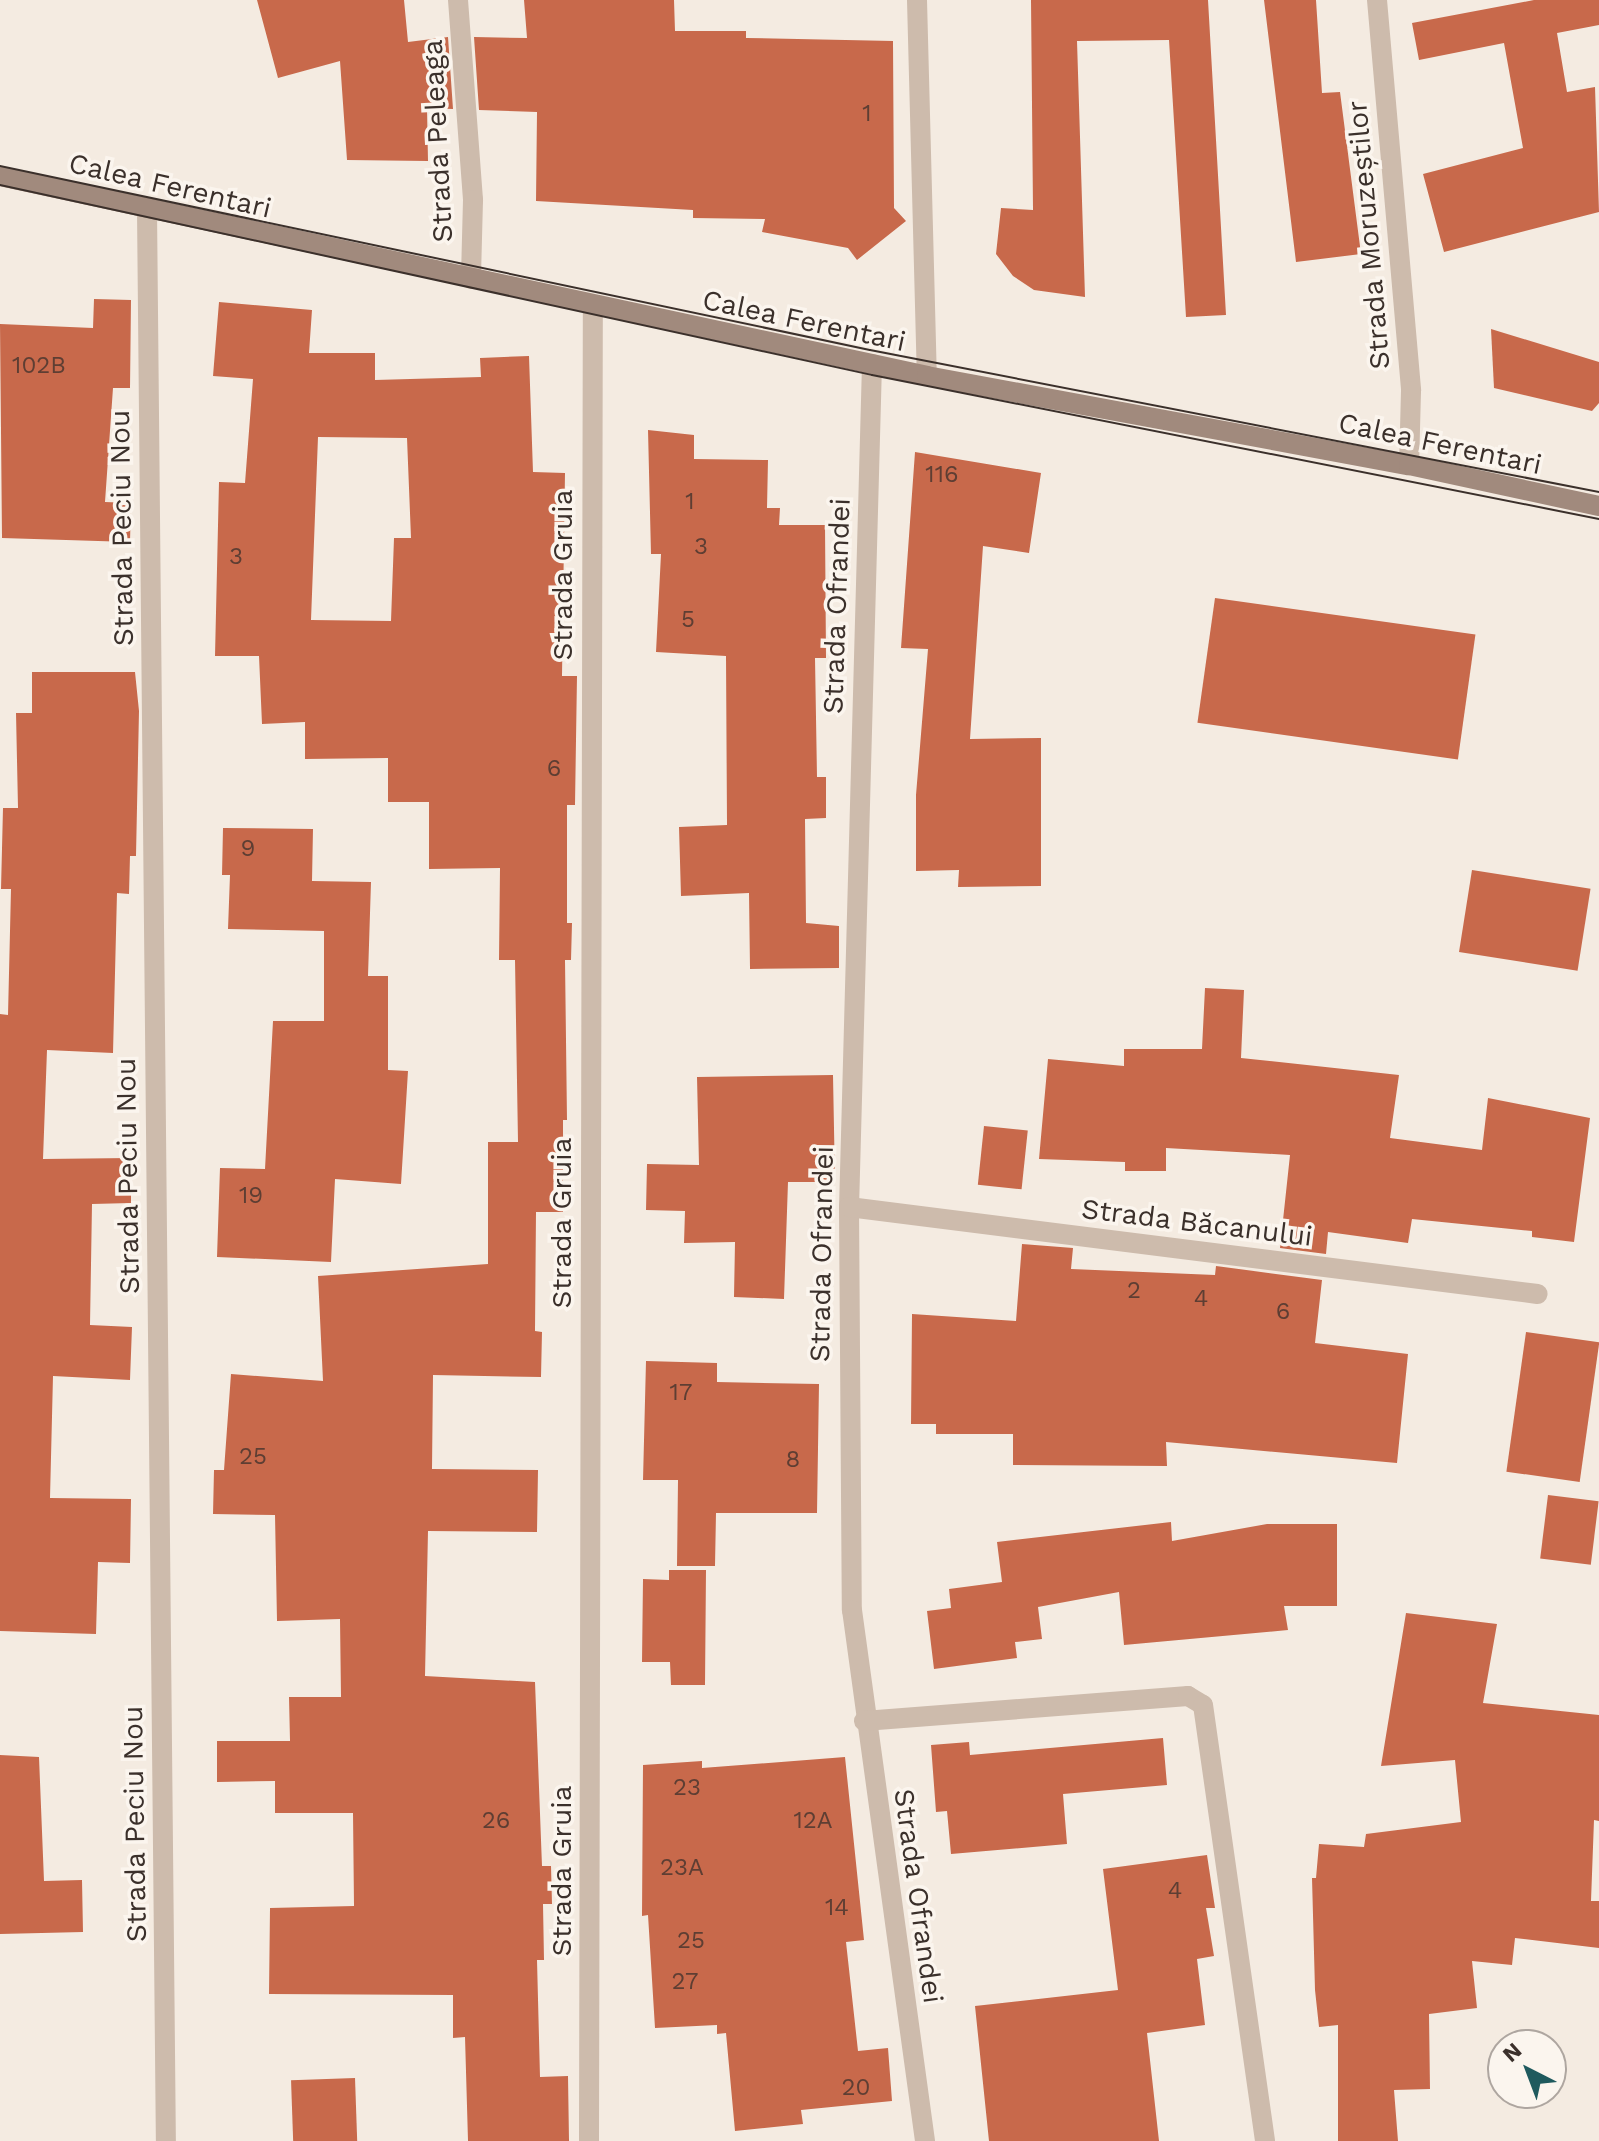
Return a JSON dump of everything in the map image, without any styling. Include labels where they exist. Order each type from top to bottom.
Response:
[{"type":"main road","name":"Calea Ferentari","points":[[0,176],[927,376],[1409,465],[1599,506]]},
{"type":"street","name":"Strada Peleaga","points":[[458,0],[473,200],[471,279]]},
{"type":"street","points":[[917,0],[927,376]]},
{"type":"street","name":"Strada Moruzeștilor","points":[[1377,0],[1411,391],[1409,465]]},
{"type":"street","name":"Strada Peciu Nou","points":[[147,210],[166,2141]]},
{"type":"street","name":"Strada Gruia","points":[[589,2141],[593,305]]},
{"type":"street","name":"Strada Ofrandei","points":[[872,364],[849,1207],[849,1517],[864,1721],[925,2141]]},
{"type":"street","name":"Strada Băcanului","points":[[849,1207],[1538,1294]]},
{"type":"street","points":[[864,1721],[1188,1696],[1203,1705],[1265,2141]]},
{"type":"building","points":[[257,0],[404,0],[408,42],[448,37],[453,109],[427,108],[428,161],[347,160],[340,61],[278,78]]},
{"type":"building","points":[[524,0],[674,0],[675,31],[746,31],[746,38],[893,41],[894,208],[906,221],[857,260],[848,248],[762,232],[765,219],[693,218],[693,210],[536,201],[537,112],[479,110],[474,37],[527,38]]},
{"type":"building","points":[[1031,0],[1208,0],[1226,315],[1186,317],[1169,40],[1077,41],[1085,297],[1034,290],[1013,276],[996,254],[1001,208],[1033,210]]},
{"type":"building","points":[[1264,0],[1316,0],[1322,93],[1340,92],[1361,254],[1296,262]]},
{"type":"building","points":[[1534,0],[1599,0],[1599,25],[1557,33],[1567,92],[1595,87],[1599,212],[1444,252],[1423,174],[1523,148],[1504,43],[1419,60],[1412,23]]},
{"type":"building","points":[[94,299],[131,300],[130,388],[113,388],[105,502],[131,503],[130,542],[2,538],[0,324],[93,328]]},
{"type":"building","points":[[219,302],[312,310],[309,353],[375,353],[375,380],[481,377],[480,358],[529,356],[533,472],[565,473],[562,676],[577,676],[575,805],[567,805],[567,923],[572,923],[571,960],[565,960],[567,1120],[563,1120],[563,1212],[536,1212],[535,1331],[542,1332],[541,1377],[433,1375],[432,1469],[538,1470],[537,1532],[428,1531],[425,1676],[535,1682],[542,1866],[551,1866],[552,1904],[543,1904],[544,1960],[537,1960],[540,2077],[568,2076],[569,2141],[468,2141],[465,2037],[453,2038],[453,1995],[269,1994],[270,1908],[354,1906],[353,1813],[275,1813],[275,1781],[217,1782],[217,1741],[290,1741],[289,1697],[341,1697],[340,1619],[277,1621],[275,1515],[213,1514],[214,1470],[224,1470],[231,1374],[323,1381],[318,1276],[488,1264],[488,1142],[518,1142],[515,960],[499,960],[500,868],[429,869],[429,802],[388,802],[388,758],[305,759],[305,722],[262,724],[259,656],[215,656],[219,482],[245,483],[253,379],[213,376]],"holes":[[[318,437],[407,438],[411,538],[394,538],[391,621],[311,620]]]},
{"type":"building","points":[[1491,329],[1599,362],[1599,403],[1592,411],[1494,388]]},
{"type":"building","points":[[648,430],[694,435],[694,459],[768,460],[767,508],[780,508],[779,525],[825,525],[826,658],[815,658],[817,777],[826,777],[826,818],[805,819],[806,923],[839,926],[839,968],[750,969],[749,893],[681,896],[679,827],[727,825],[726,656],[656,652],[661,554],[651,554]]},
{"type":"building","points":[[915,452],[1041,473],[1029,553],[983,546],[970,739],[1041,738],[1041,886],[958,887],[959,870],[916,871],[916,795],[928,649],[901,648]]},
{"type":"building","points":[[1215,598],[1475,635],[1458,759],[1197,723]]},
{"type":"building","points":[[32,672],[135,672],[139,711],[136,856],[130,856],[129,894],[117,893],[113,1053],[47,1050],[43,1159],[131,1158],[131,1203],[92,1204],[90,1325],[132,1327],[130,1380],[53,1376],[50,1498],[131,1499],[130,1563],[98,1562],[96,1634],[0,1631],[0,1014],[8,1015],[11,889],[1,889],[3,808],[18,808],[16,713],[32,713]]},
{"type":"building","points":[[223,828],[313,829],[312,881],[371,882],[368,976],[388,976],[388,1070],[408,1071],[401,1184],[335,1179],[331,1262],[217,1257],[220,1168],[265,1169],[273,1021],[324,1021],[324,931],[228,929],[230,875],[222,875]]},
{"type":"building","points":[[1472,870],[1591,889],[1578,971],[1459,952]]},
{"type":"building","points":[[1205,988],[1244,990],[1241,1058],[1399,1075],[1390,1138],[1482,1150],[1488,1098],[1590,1118],[1574,1242],[1532,1237],[1532,1231],[1412,1219],[1408,1243],[1328,1232],[1326,1254],[1280,1248],[1290,1155],[1166,1148],[1166,1171],[1125,1171],[1125,1162],[1039,1159],[1048,1059],[1124,1066],[1124,1049],[1202,1049]]},
{"type":"building","points":[[833,1075],[835,1182],[788,1182],[784,1299],[734,1297],[735,1242],[684,1243],[685,1211],[646,1210],[647,1164],[699,1165],[697,1077]]},
{"type":"building","points":[[984,1126],[1028,1131],[1022,1189],[978,1185]]},
{"type":"building","points":[[1022,1244],[1073,1248],[1071,1269],[1215,1275],[1216,1266],[1322,1280],[1315,1343],[1408,1354],[1397,1463],[1166,1442],[1167,1466],[1013,1465],[1013,1434],[936,1434],[936,1424],[911,1424],[912,1314],[1016,1321]]},
{"type":"building","points":[[1526,1332],[1599,1342],[1580,1482],[1506,1472]]},
{"type":"building","points":[[646,1361],[717,1363],[717,1382],[819,1384],[817,1513],[716,1513],[715,1566],[677,1566],[678,1480],[643,1480]]},
{"type":"building","points":[[1548,1495],[1599,1501],[1591,1565],[1540,1559]]},
{"type":"building","points":[[1171,1522],[1172,1541],[1267,1524],[1337,1524],[1337,1606],[1284,1606],[1288,1630],[1124,1645],[1119,1592],[1038,1607],[1042,1639],[1015,1642],[1017,1658],[934,1669],[927,1611],[951,1608],[949,1589],[1002,1582],[997,1542]]},
{"type":"building","points":[[669,1570],[706,1570],[705,1685],[671,1685],[670,1662],[642,1662],[643,1579],[669,1580]]},
{"type":"building","points":[[1406,1613],[1497,1624],[1483,1703],[1599,1715],[1599,1821],[1594,1820],[1591,1901],[1599,1901],[1599,1948],[1515,1938],[1512,1965],[1472,1961],[1477,2008],[1429,2014],[1430,2089],[1394,2090],[1398,2141],[1338,2141],[1338,2025],[1319,2027],[1315,1990],[1312,1878],[1316,1878],[1319,1844],[1364,1847],[1366,1834],[1461,1822],[1455,1760],[1381,1766]]},
{"type":"building","points":[[1163,1738],[1167,1785],[1063,1794],[1067,1844],[951,1854],[947,1811],[936,1812],[931,1745],[969,1742],[970,1755]]},
{"type":"building","points":[[0,1755],[39,1757],[44,1881],[82,1880],[83,1932],[0,1934]]},
{"type":"building","points":[[845,1757],[864,1940],[846,1942],[858,2051],[888,2048],[892,2101],[801,2110],[803,2124],[735,2131],[726,2033],[717,2034],[717,2025],[655,2028],[648,1915],[642,1916],[643,1765],[702,1761],[702,1768]]},
{"type":"building","points":[[1207,1855],[1215,1908],[1206,1908],[1214,1956],[1197,1959],[1205,2025],[1147,2033],[1159,2141],[989,2141],[975,2006],[1118,1990],[1103,1869]]},
{"type":"building","points":[[355,2078],[357,2141],[293,2141],[291,2080]]},
{"type":"tram line","points":[[0,166],[870,350],[1599,492]]},
{"type":"tram line","points":[[0,185],[872,375],[1599,519]]}]
